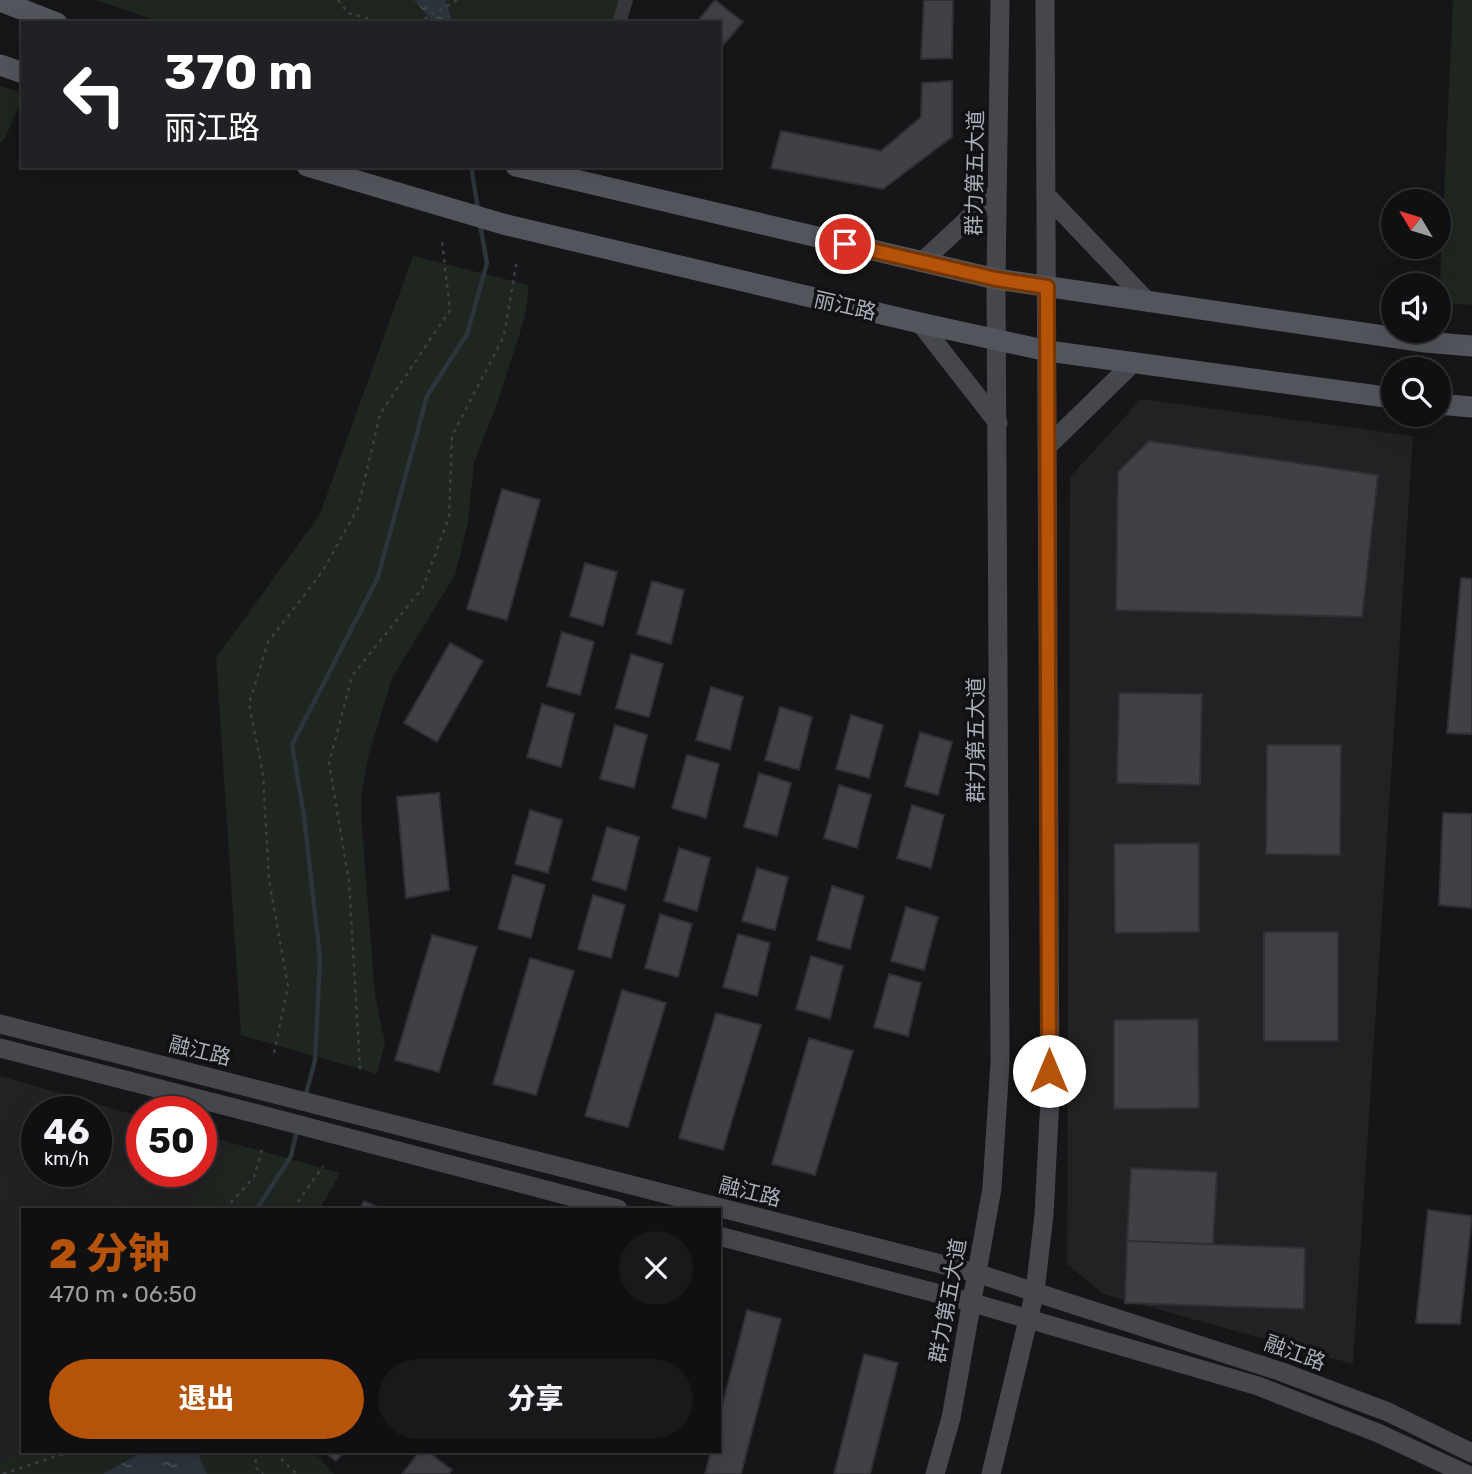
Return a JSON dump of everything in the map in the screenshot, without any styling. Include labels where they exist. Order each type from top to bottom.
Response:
[{"type":"main road","name":"群力第五大道","points":[[934,1474],[951,1418],[992,1188],[1000,1063],[996,279],[1000,0]]},
{"type":"main road","points":[[991,1474],[1035,1291],[1044,1215],[1050,1098],[1045,0]]},
{"type":"main road","points":[[0,1],[52,21]]},
{"type":"main road","points":[[0,65],[21,72]]},
{"type":"main road","name":"丽江路","points":[[314,168],[503,224],[1048,351],[1381,396]]},
{"type":"main road","points":[[527,168],[587,175],[996,279],[1425,342],[1472,346]]},
{"type":"main road","points":[[922,262],[997,192]]},
{"type":"main road","points":[[1046,195],[1148,302]]},
{"type":"main road","points":[[920,323],[998,423]]},
{"type":"main road","points":[[1048,446],[1133,363]]},
{"type":"main road","points":[[1451,405],[1472,407]]},
{"type":"main road","name":"融江路","points":[[0,1024],[720,1208]]},
{"type":"main road","points":[[0,1048],[614,1208]]},
{"type":"main road","name":"融江路","points":[[721,1208],[976,1273],[1035,1291],[1282,1372],[1388,1412],[1472,1453]]},
{"type":"main road","name":"融江路","points":[[721,1237],[1028,1318],[1258,1386],[1378,1433],[1465,1474]]},
{"type":"street","points":[[620,21],[626,0]]},
{"type":"path","points":[[338,0],[348,13],[378,21]]},
{"type":"path","points":[[420,21],[457,0]]},
{"type":"path","points":[[274,1053],[288,986],[269,880],[263,774],[249,704],[268,642],[322,572],[358,508],[380,414],[450,310],[442,241]]},
{"type":"path","points":[[360,1069],[349,882],[329,763],[352,676],[423,587],[428,575],[449,517],[452,436],[503,335],[517,259]]},
{"type":"path","points":[[226,1208],[254,1177],[262,1149]]},
{"type":"path","points":[[294,1208],[323,1166]]},
{"type":"path","points":[[3,1474],[76,1453]]},
{"type":"path","points":[[257,1453],[255,1466],[263,1474]]},
{"type":"path","points":[[278,1453],[297,1474]]},
{"type":"shaded area","points":[[96,0],[627,0],[623,21],[157,21]]},
{"type":"shaded area","points":[[1453,0],[1472,0],[1472,305],[1451,304],[1451,273],[1440,273],[1441,259],[1451,259],[1451,189],[1444,189]]},
{"type":"shaded area","points":[[0,86],[21,92],[21,102],[5,138],[0,143]]},
{"type":"shaded area","points":[[413,256],[529,285],[525,317],[495,409],[474,462],[468,523],[455,575],[392,678],[369,754],[361,795],[375,996],[385,1043],[377,1074],[241,1035],[216,658],[320,514]]},
{"type":"shaded area","points":[[1141,399],[1413,436],[1353,1364],[1103,1294],[1067,1264],[1070,477]]},
{"type":"shaded area","points":[[0,1076],[69,1096],[21,1096],[21,1187],[112,1187],[112,1108],[126,1112],[126,1187],[202,1187],[188,1208],[21,1208],[21,1453],[0,1462]]},
{"type":"shaded area","points":[[217,1139],[232,1143],[217,1165]]},
{"type":"shaded area","points":[[232,1143],[340,1173],[321,1208],[188,1208],[202,1187],[217,1187],[217,1165]]},
{"type":"shaded area","points":[[21,1453],[315,1453],[334,1474],[0,1474],[0,1462]]},
{"type":"water","points":[[414,0],[445,0],[452,21],[432,21]]},
{"type":"water","points":[[140,1453],[200,1453],[207,1474],[103,1474]]},
{"type":"building","points":[[715,0],[743,22],[721,48],[721,21],[698,21]]},
{"type":"building","points":[[924,0],[953,0],[952,58],[921,59]]},
{"type":"building","points":[[952,81],[952,137],[883,189],[771,168],[781,131],[881,151],[921,117],[922,83]]},
{"type":"building","points":[[1149,441],[1378,475],[1362,617],[1116,610],[1118,472]]},
{"type":"building","points":[[502,489],[540,500],[507,620],[467,609]]},
{"type":"building","points":[[585,563],[617,572],[603,626],[570,616]]},
{"type":"building","points":[[1461,578],[1472,579],[1472,734],[1447,733]]},
{"type":"building","points":[[652,581],[684,590],[671,644],[637,634]]},
{"type":"building","points":[[562,632],[594,642],[580,695],[547,686]]},
{"type":"building","points":[[450,643],[483,661],[437,742],[404,723]]},
{"type":"building","points":[[631,654],[663,664],[649,717],[616,708]]},
{"type":"building","points":[[711,687],[743,697],[730,750],[696,740]]},
{"type":"building","points":[[1119,693],[1202,694],[1200,785],[1117,783]]},
{"type":"building","points":[[542,704],[574,714],[561,767],[527,757]]},
{"type":"building","points":[[780,707],[812,717],[799,770],[765,760]]},
{"type":"building","points":[[851,715],[883,725],[869,778],[836,769]]},
{"type":"building","points":[[615,725],[647,735],[634,788],[600,779]]},
{"type":"building","points":[[920,732],[952,742],[938,795],[905,786]]},
{"type":"building","points":[[1267,745],[1341,745],[1340,855],[1266,854]]},
{"type":"building","points":[[687,755],[719,764],[706,818],[672,808]]},
{"type":"building","points":[[759,773],[791,783],[777,836],[744,827]]},
{"type":"building","points":[[839,785],[871,795],[857,848],[824,838]]},
{"type":"building","points":[[439,793],[449,890],[406,898],[397,797]]},
{"type":"building","points":[[912,805],[944,815],[931,868],[897,858]]},
{"type":"building","points":[[530,810],[562,820],[548,873],[515,864]]},
{"type":"building","points":[[1443,813],[1472,814],[1472,908],[1439,905]]},
{"type":"building","points":[[607,827],[639,837],[626,890],[592,880]]},
{"type":"building","points":[[1199,843],[1199,932],[1115,933],[1114,844]]},
{"type":"building","points":[[679,848],[710,858],[697,911],[664,901]]},
{"type":"building","points":[[757,868],[788,877],[775,930],[742,921]]},
{"type":"building","points":[[513,875],[545,885],[531,938],[498,929]]},
{"type":"building","points":[[832,886],[864,896],[850,949],[817,940]]},
{"type":"building","points":[[593,895],[625,905],[611,958],[578,949]]},
{"type":"building","points":[[906,907],[938,917],[924,970],[891,961]]},
{"type":"building","points":[[660,914],[692,924],[678,977],[645,968]]},
{"type":"building","points":[[1264,932],[1338,932],[1338,1041],[1264,1041]]},
{"type":"building","points":[[738,934],[770,943],[757,996],[723,987]]},
{"type":"building","points":[[432,935],[477,947],[439,1072],[395,1060]]},
{"type":"building","points":[[811,956],[843,966],[830,1019],[796,1009]]},
{"type":"building","points":[[530,958],[574,971],[536,1095],[493,1084]]},
{"type":"building","points":[[889,974],[921,983],[908,1036],[874,1027]]},
{"type":"building","points":[[622,990],[666,1003],[628,1127],[585,1116]]},
{"type":"building","points":[[716,1013],[761,1025],[723,1150],[679,1138]]},
{"type":"building","points":[[1198,1019],[1199,1108],[1114,1109],[1114,1020]]},
{"type":"building","points":[[809,1038],[853,1051],[815,1175],[772,1164]]},
{"type":"building","points":[[1131,1168],[1217,1172],[1213,1244],[1127,1241]]},
{"type":"building","points":[[364,1201],[379,1208],[360,1208]]},
{"type":"building","points":[[1428,1210],[1472,1216],[1460,1324],[1416,1323]]},
{"type":"building","points":[[1127,1241],[1305,1248],[1304,1309],[1125,1303]]},
{"type":"building","points":[[747,1310],[781,1319],[741,1474],[705,1474],[710,1453],[721,1453],[721,1410]]},
{"type":"building","points":[[864,1354],[898,1363],[870,1474],[834,1474]]},
{"type":"building","points":[[326,1453],[343,1453],[336,1461]]},
{"type":"building","points":[[418,1453],[430,1453],[452,1470],[449,1474],[402,1474]]},
{"type":"waterway","points":[[471,168],[478,209]]},
{"type":"waterway","points":[[305,1098],[315,1060],[320,958],[304,816],[292,745],[378,577],[427,396],[467,334],[487,263],[480,224]]},
{"type":"waterway","points":[[258,1208],[291,1156],[297,1130]]},
{"type":"route","points":[[845,244],[996,279],[1047,287],[1049,1071]]}]
